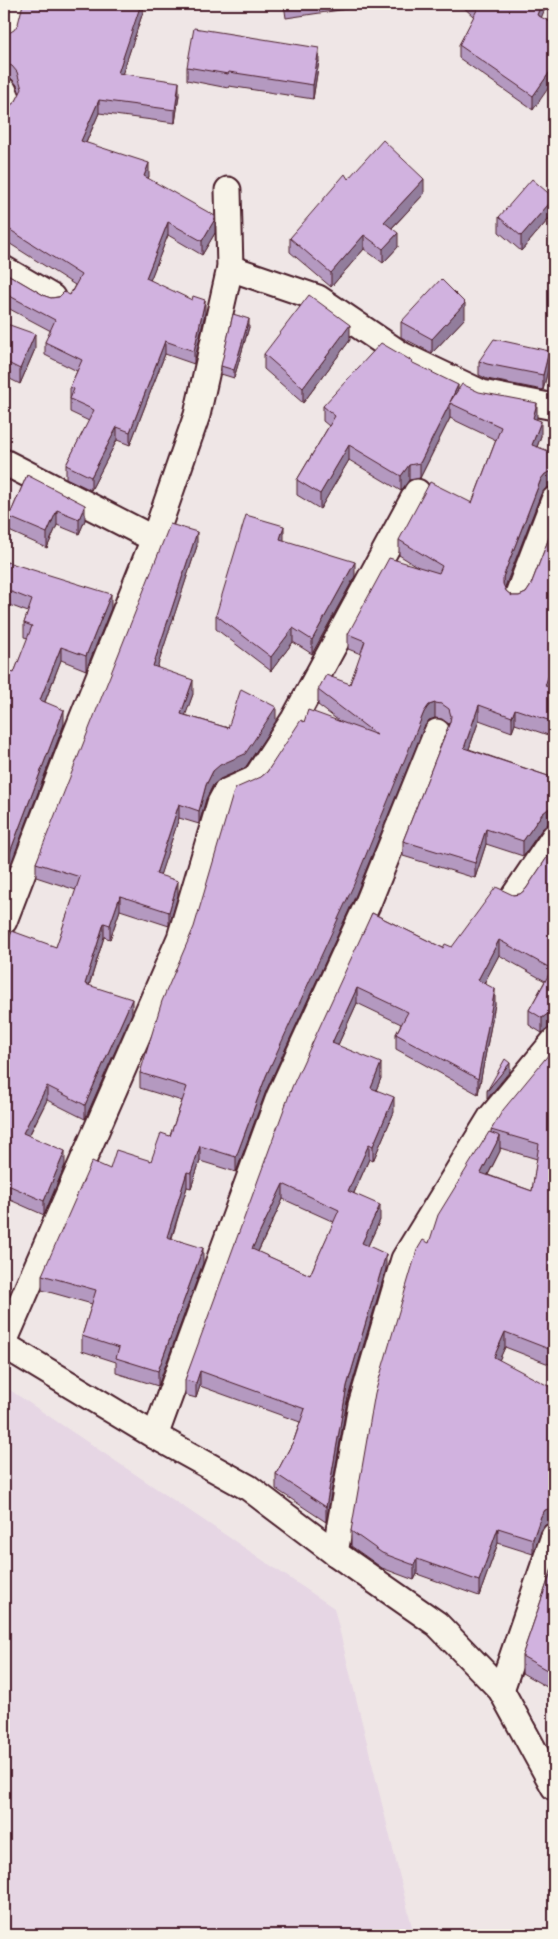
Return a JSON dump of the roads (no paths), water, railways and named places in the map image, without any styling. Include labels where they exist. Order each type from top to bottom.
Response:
[{"type":"street","points":[[4,33],[12,4]]},
{"type":"street","points":[[4,91],[8,100],[4,106]]},
{"type":"street","points":[[4,921],[75,735],[154,539],[197,416],[230,268],[228,190]]},
{"type":"street","points":[[230,268],[318,298],[402,355],[482,393],[554,407]]},
{"type":"street","points":[[4,269],[52,297]]},
{"type":"street","points":[[4,462],[154,539]]},
{"type":"street","points":[[417,492],[294,719],[255,779],[226,792],[220,803],[180,938],[4,1344],[156,1436],[249,1488],[336,1553],[437,1624],[501,1690],[554,1788]]},
{"type":"street","points":[[517,597],[554,500]]},
{"type":"street","points":[[156,1436],[279,1097],[368,903],[437,732]]},
{"type":"street","points":[[514,896],[554,837]]},
{"type":"street","points":[[336,1553],[361,1405],[404,1259],[491,1117],[554,1041]]},
{"type":"street","points":[[501,1690],[554,1536]]}]
